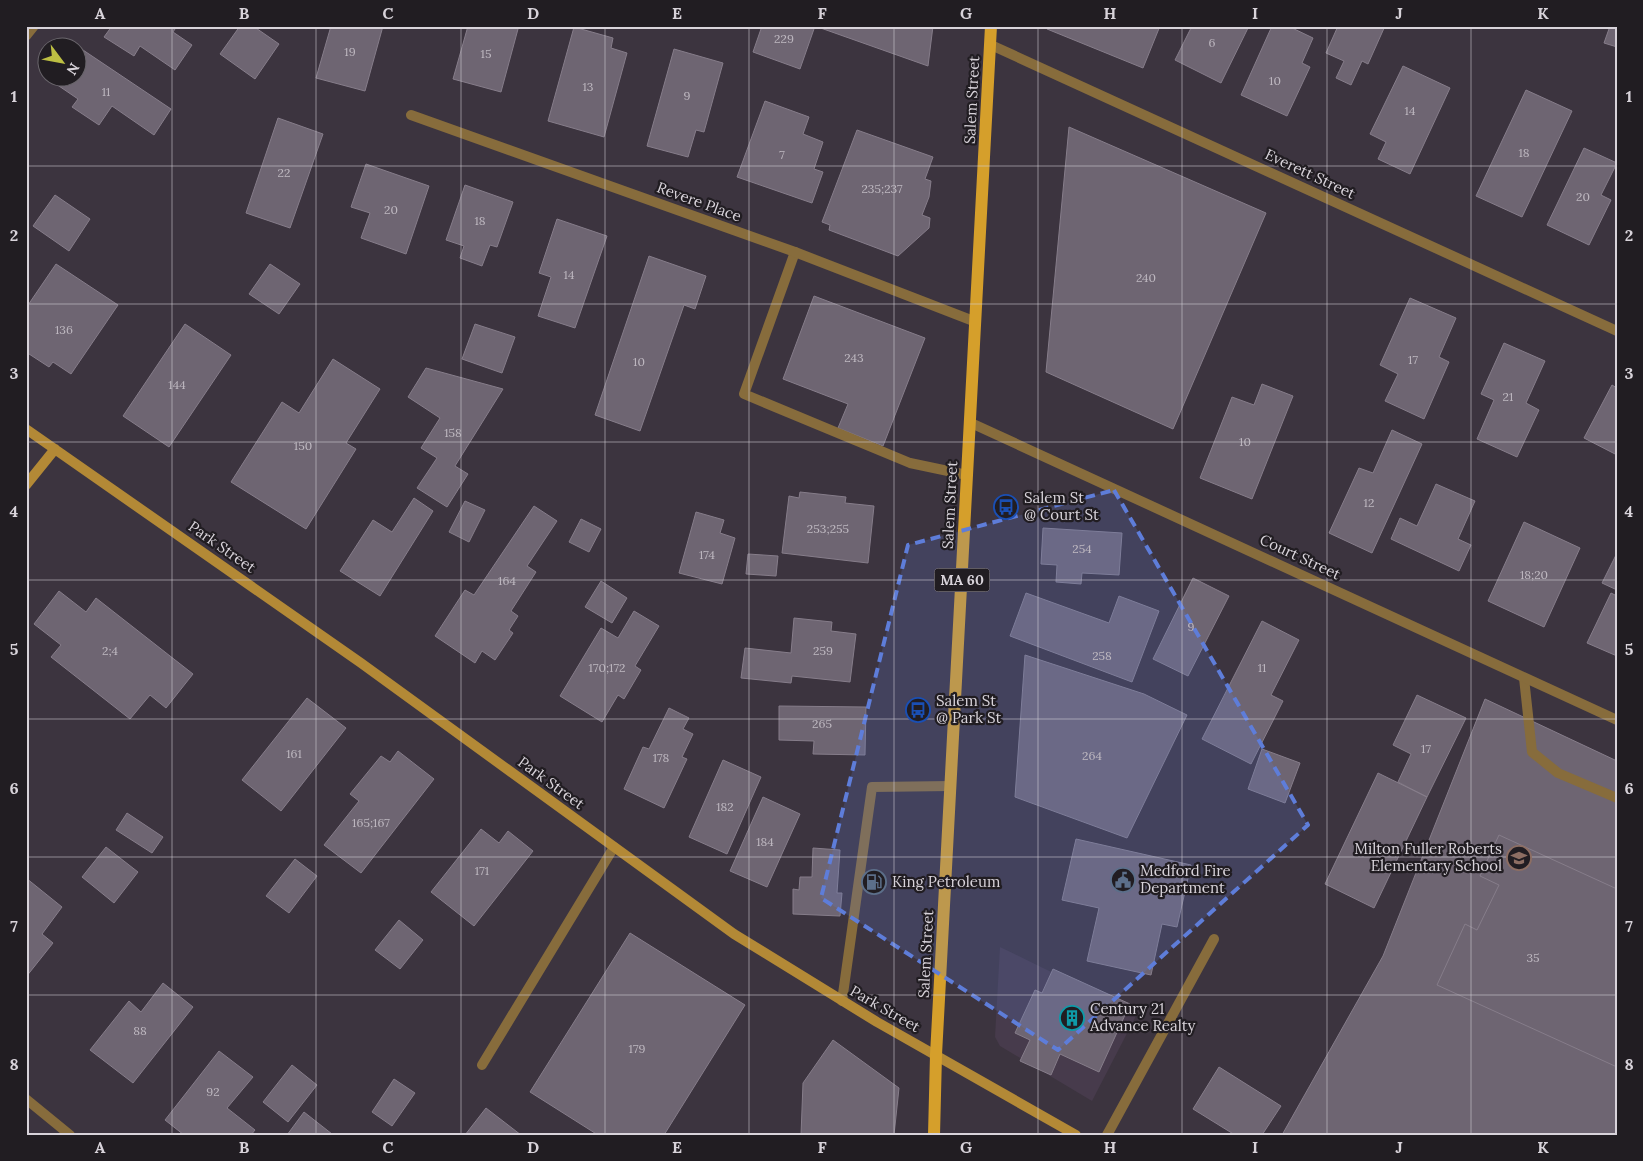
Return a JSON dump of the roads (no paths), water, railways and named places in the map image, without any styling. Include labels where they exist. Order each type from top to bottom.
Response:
[{"type":"main road","name":"Salem Street","points":[[934,1135],[936,1055],[991,26]]},
{"type":"street","points":[[26,36],[34,26]]},
{"type":"street","name":"Everett Street","points":[[991,45],[1617,331]]},
{"type":"street","name":"Revere Place","points":[[411,115],[795,252],[976,322]]},
{"type":"street","points":[[795,252],[744,394],[910,463],[967,475]]},
{"type":"street","name":"Court Street","points":[[971,423],[1617,720]]},
{"type":"street","name":"Park Street","points":[[26,429],[361,663],[734,934],[842,1001],[1076,1135]]},
{"type":"street","points":[[26,485],[55,449]]},
{"type":"street","points":[[1524,678],[1532,752],[1558,773],[1617,798]]},
{"type":"street","points":[[842,1001],[872,787],[951,786]]},
{"type":"street","points":[[482,1065],[614,848]]},
{"type":"street","points":[[1107,1135],[1214,939]]},
{"type":"street","points":[[26,1098],[70,1135]]},
{"type":"place","name":"Salem St @ Court St","points":[[1006,507]]},
{"type":"place","name":"Salem St @ Park St","points":[[918,710]]},
{"type":"place","name":"Milton Fuller Roberts Elementary School","points":[[1519,858]]},
{"type":"place","name":"Medford Fire Department","points":[[1123,880]]},
{"type":"place","name":"King Petroleum","points":[[874,882]]},
{"type":"place","name":"Century 21 Advance Realty","points":[[1072,1018]]}]
